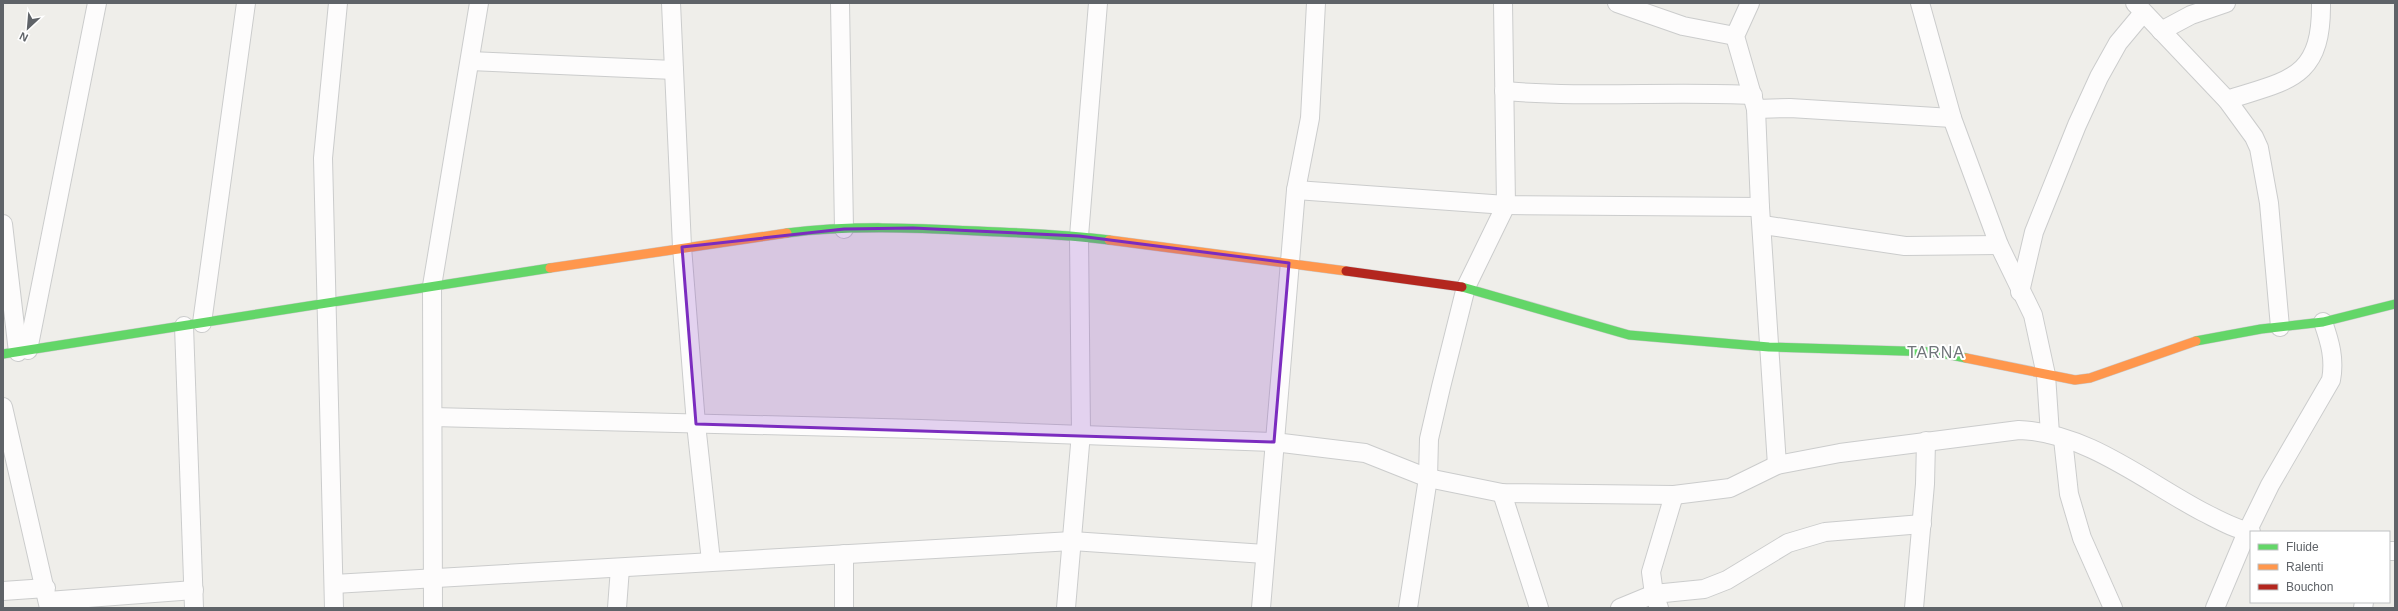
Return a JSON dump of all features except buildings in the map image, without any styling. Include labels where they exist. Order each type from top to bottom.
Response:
[{"type":"street","points":[[16,352],[97,3]]},
{"type":"street","points":[[202,323],[246,3]]},
{"type":"street","points":[[334,608],[323,158],[338,3]]},
{"type":"street","points":[[433,608],[432,286],[480,3]]},
{"type":"street","points":[[671,3],[682,247],[696,424],[711,561]]},
{"type":"street","points":[[840,3],[844,229]]},
{"type":"street","points":[[1066,608],[1081,433],[1079,236],[1098,3]]},
{"type":"street","points":[[1261,608],[1296,190],[1310,118],[1316,3]]},
{"type":"street","points":[[1408,608],[1428,478],[1430,439],[1466,287],[1506,206],[1503,3]]},
{"type":"street","points":[[1617,3],[1648,8],[1683,26],[1735,36]]},
{"type":"street","points":[[1750,3],[1735,36],[1755,102],[1760,207],[1763,225],[1777,465]]},
{"type":"street","points":[[1920,3],[1952,118],[1999,246],[2020,292],[2033,315],[2069,494],[2082,538],[2112,608]]},
{"type":"street","points":[[2161,31],[2190,15],[2226,3]]},
{"type":"street","points":[[2228,100],[2295,76],[2308,64],[2315,49],[2321,3]]},
{"type":"street","points":[[2020,292],[2034,232],[2080,118],[2099,77],[2139,8],[2228,100],[2254,136],[2262,161],[2269,203],[2280,328]]},
{"type":"street","points":[[470,61],[674,70]]},
{"type":"street","points":[[1504,91],[1552,95],[1696,93],[1790,108],[1952,118]]},
{"type":"street","points":[[1296,190],[1506,206],[1760,207]]},
{"type":"street","points":[[3,224],[16,352]]},
{"type":"street","points":[[1763,225],[1905,246],[1999,246]]},
{"type":"street","points":[[16,352],[682,247],[796,232],[844,229],[913,228],[1079,236],[1466,287],[1629,335],[1769,347],[1936,352],[2075,380],[2090,378],[2198,340],[2323,322],[2395,304]]},
{"type":"street","points":[[2215,608],[2270,485],[2332,380],[2333,369],[2331,347],[2323,322]]},
{"type":"street","points":[[3,591],[48,599],[194,599],[184,326]]},
{"type":"street","points":[[3,407],[48,599]]},
{"type":"street","points":[[433,417],[1081,433],[1274,442],[1365,453],[1428,478],[1502,493],[1674,496],[1730,488],[1777,465],[1840,453],[2019,430],[2038,430],[2057,436],[2124,465],[2192,506],[2249,532]]},
{"type":"street","points":[[1914,608],[1922,524],[1926,441]]},
{"type":"street","points":[[1502,493],[1539,608]]},
{"type":"street","points":[[1656,601],[1652,566],[1674,496]]},
{"type":"street","points":[[1620,608],[1704,589],[1727,580],[1788,543],[1825,532],[1922,524]]},
{"type":"street","points":[[334,584],[1072,541],[1265,554]]},
{"type":"street","points":[[844,554],[844,608]]},
{"type":"street","points":[[618,608],[620,568]]},
{"type":"highlighted area","points":[[913,228],[1079,236],[1289,263],[1274,442],[696,424],[682,247],[844,229]]},
{"type":"traffic: fast","points":[[787,233],[811,230],[906,228],[1044,234],[1109,240]]},
{"type":"traffic: fast","points":[[3,354],[550,268]]},
{"type":"traffic: fast","points":[[1462,287],[1629,335],[1769,347],[1936,352],[1966,358]]},
{"type":"traffic: fast","points":[[2196,341],[2261,329],[2323,322],[2395,304]]},
{"type":"traffic: slow","points":[[550,268],[787,233]]},
{"type":"traffic: slow","points":[[1109,240],[1346,271]]},
{"type":"traffic: slow","points":[[1966,358],[2075,380],[2090,378],[2196,341]]},
{"type":"traffic: jam","points":[[1346,271],[1462,287]]},
{"type":"district","name":"TARNA","points":[[1936,352]]}]
